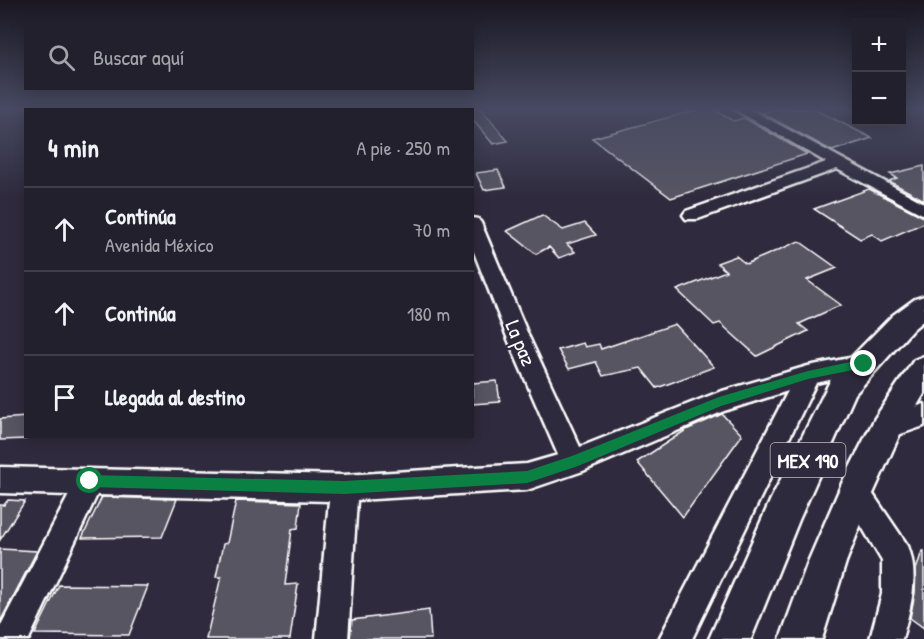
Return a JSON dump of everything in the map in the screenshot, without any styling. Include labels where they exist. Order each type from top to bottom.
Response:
[{"type":"main road","name":"MEX 190","points":[[730,639],[784,512],[843,386],[903,322],[924,306]]},
{"type":"main road","name":"MEX 190","points":[[801,639],[827,562],[856,493],[886,428],[924,368]]},
{"type":"street","points":[[793,139],[924,210]]},
{"type":"street","points":[[692,214],[838,164]]},
{"type":"street","name":"La paz","points":[[474,228],[518,337],[574,462]]},
{"type":"street","points":[[0,480],[344,488],[527,477],[574,462],[719,402],[808,375],[864,364]]},
{"type":"street","points":[[675,639],[808,375]]},
{"type":"street","points":[[886,428],[924,416]]},
{"type":"street","points":[[12,639],[90,481]]},
{"type":"street","points":[[332,639],[344,488]]},
{"type":"street","points":[[856,493],[897,557],[898,594],[886,639]]},
{"type":"building","points":[[489,139],[506,139],[508,141],[493,144]]},
{"type":"building","points":[[593,139],[780,139],[807,154],[671,198]]},
{"type":"building","points":[[810,139],[869,139],[832,151]]},
{"type":"building","points":[[924,166],[924,200],[889,181],[897,178],[890,174]]},
{"type":"building","points":[[498,170],[506,187],[484,190],[476,173]]},
{"type":"building","points":[[869,189],[924,217],[924,223],[882,241],[872,234],[860,239],[814,209]]},
{"type":"building","points":[[542,215],[563,230],[585,223],[596,235],[567,244],[575,252],[559,258],[549,247],[536,254],[507,231]]},
{"type":"building","points":[[799,241],[837,268],[807,280],[841,305],[799,324],[808,331],[757,356],[720,323],[714,325],[677,290],[726,271],[717,263],[736,256],[746,264]]},
{"type":"building","points":[[675,324],[714,367],[657,388],[641,368],[603,376],[596,362],[569,369],[558,350],[583,343],[585,347],[599,344],[601,349]]},
{"type":"building","points":[[497,381],[500,402],[474,404],[474,383]]},
{"type":"building","points":[[722,414],[742,435],[683,517],[637,462],[686,430]]},
{"type":"building","points":[[24,417],[24,438],[26,439],[0,440],[0,419]]},
{"type":"building","points":[[102,497],[177,499],[162,537],[82,538]]},
{"type":"building","points":[[8,500],[25,501],[0,540],[0,505],[4,505]]},
{"type":"building","points":[[236,501],[301,503],[298,528],[292,529],[285,585],[298,584],[290,639],[206,639],[221,577],[216,577],[223,544],[227,543]]},
{"type":"building","points":[[0,549],[37,551],[0,622]]},
{"type":"building","points":[[922,551],[924,551],[924,628],[910,618],[915,593],[916,570]]},
{"type":"building","points":[[59,585],[148,586],[129,635],[35,634]]},
{"type":"building","points":[[429,610],[431,639],[350,639],[352,620]]},
{"type":"route","points":[[90,481],[344,488],[527,477],[574,462],[719,402],[808,375],[864,364]]}]
